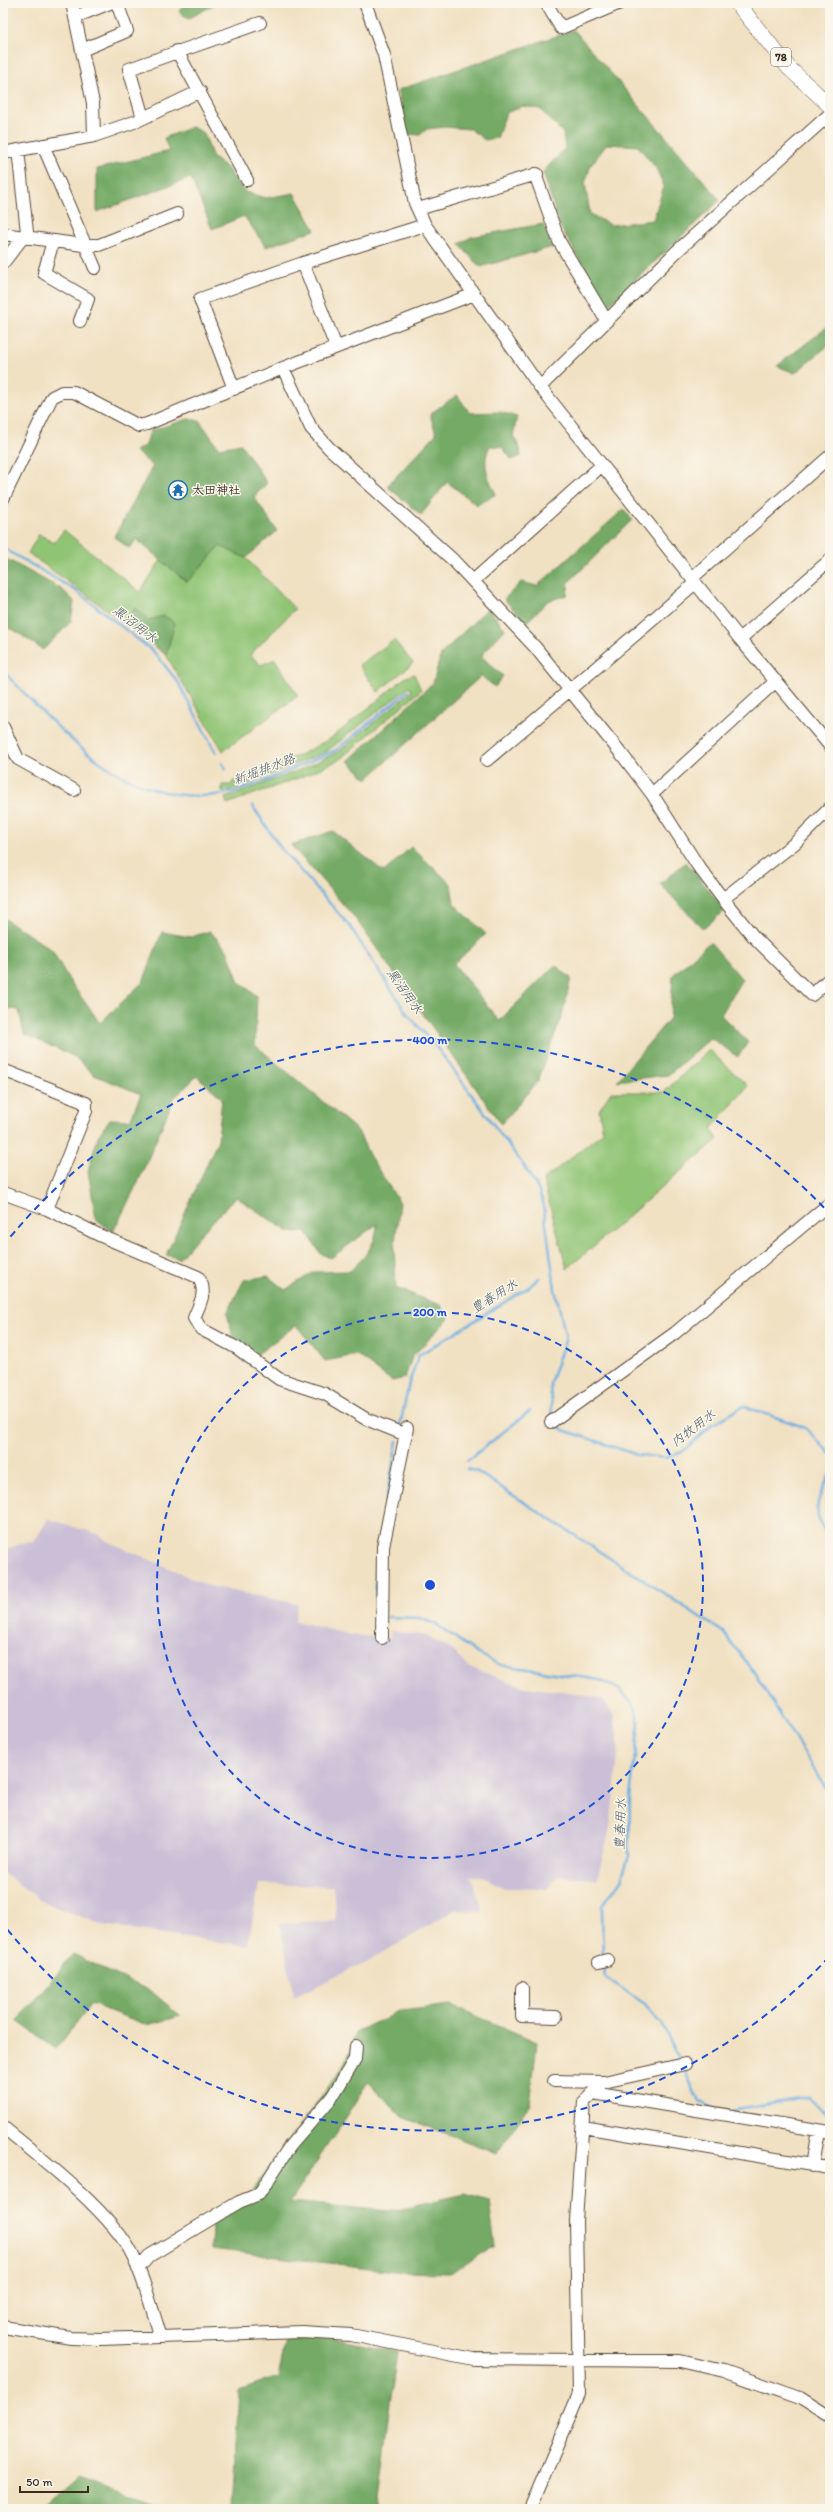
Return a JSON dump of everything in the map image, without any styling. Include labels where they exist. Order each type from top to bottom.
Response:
[{"type":"main road","name":"78","points":[[737,3],[789,68],[830,106]]},
{"type":"street","points":[[72,3],[93,103],[94,136]]},
{"type":"street","points":[[75,17],[110,3]]},
{"type":"street","points":[[82,50],[127,31],[117,3]]},
{"type":"street","points":[[365,3],[384,56],[418,209],[425,225],[540,387],[601,466],[740,639],[830,746]]},
{"type":"street","points":[[546,3],[561,28],[620,3]]},
{"type":"street","points":[[143,118],[129,69],[260,23]]},
{"type":"street","points":[[177,51],[247,180]]},
{"type":"street","points":[[3,153],[94,136],[143,118],[200,91]]},
{"type":"street","points":[[540,387],[676,252],[830,114]]},
{"type":"street","points":[[43,145],[95,268]]},
{"type":"street","points":[[3,263],[27,232],[18,150]]},
{"type":"street","points":[[418,209],[536,174],[559,241],[606,320]]},
{"type":"street","points":[[3,234],[84,245],[98,245],[177,214]]},
{"type":"street","points":[[234,389],[200,299],[303,263],[425,225]]},
{"type":"street","points":[[53,241],[44,272],[88,299],[80,320]]},
{"type":"street","points":[[303,263],[336,347]]},
{"type":"street","points":[[3,499],[52,397],[62,392],[74,392],[139,426],[336,347],[474,294]]},
{"type":"street","points":[[283,368],[311,428],[329,448],[452,560],[504,613],[570,689],[652,794],[698,866],[753,936],[812,995],[830,978]]},
{"type":"street","points":[[487,760],[570,689],[620,650],[693,580],[830,456]]},
{"type":"street","points":[[473,581],[601,466]]},
{"type":"street","points":[[740,639],[830,560]]},
{"type":"street","points":[[652,794],[776,681]]},
{"type":"street","points":[[3,727],[18,759],[74,790]]},
{"type":"street","points":[[723,899],[795,843],[830,808]]},
{"type":"street","points":[[3,1070],[86,1103],[86,1111],[47,1209]]},
{"type":"street","points":[[3,1193],[47,1209],[99,1235],[198,1277],[203,1284],[204,1293],[194,1318],[201,1328],[237,1348],[279,1379],[325,1394],[366,1419],[389,1428],[406,1431],[383,1547],[382,1638]]},
{"type":"street","points":[[551,1422],[675,1333],[830,1203]]},
{"type":"street","points":[[522,1988],[522,2016],[556,2017]]},
{"type":"street","points":[[138,2268],[149,2256],[239,2202],[259,2194],[290,2146],[332,2097],[356,2059],[356,2046]]},
{"type":"street","points":[[554,2081],[604,2082],[680,2065]]},
{"type":"street","points":[[530,2509],[579,2394],[580,2360],[576,2221],[584,2102],[604,2082]]},
{"type":"street","points":[[593,2093],[830,2132]]},
{"type":"street","points":[[3,2127],[97,2209],[120,2236],[138,2268],[161,2337]]},
{"type":"street","points":[[583,2127],[830,2168]]},
{"type":"street","points":[[812,2166],[818,2130]]},
{"type":"street","points":[[3,2326],[72,2338],[161,2337],[302,2332],[338,2333],[474,2359],[680,2361],[708,2366],[800,2398],[830,2417]]},
{"type":"shaded area","points":[[48,1519],[98,1534],[107,1541],[209,1586],[298,1604],[295,1621],[351,1635],[391,1638],[390,1631],[427,1636],[452,1650],[469,1667],[524,1687],[577,1693],[603,1699],[614,1716],[619,1747],[610,1829],[597,1879],[558,1877],[547,1889],[504,1888],[482,1876],[471,1876],[483,1911],[455,1910],[368,1961],[294,1997],[280,1923],[336,1921],[333,1886],[259,1884],[248,1946],[103,1925],[45,1903],[3,1873],[3,1551],[22,1543],[34,1542]]},
{"type":"green space","points":[[186,3],[217,3],[188,19],[179,11]]},
{"type":"green space","points":[[574,30],[720,200],[607,307],[560,226],[543,172],[565,148],[563,133],[540,109],[523,106],[506,113],[497,138],[485,140],[470,129],[445,127],[427,129],[420,135],[406,134],[398,90]],"holes":[[[607,144],[638,146],[656,168],[664,186],[653,220],[611,225],[590,214],[585,183],[591,165]]]},
{"type":"green space","points":[[192,127],[204,133],[213,158],[226,167],[245,192],[266,198],[294,193],[315,230],[266,247],[244,216],[212,229],[191,178],[97,212],[97,169],[169,151],[164,138]]},
{"type":"green space","points":[[543,224],[553,247],[480,267],[459,244],[471,237]]},
{"type":"green space","points":[[830,325],[830,344],[795,373],[777,366]]},
{"type":"green space","points":[[457,395],[470,413],[500,412],[517,417],[513,436],[520,448],[521,456],[512,460],[502,447],[490,446],[487,452],[486,464],[490,482],[496,494],[477,505],[447,482],[421,515],[387,486],[436,434],[430,414]]},
{"type":"green space","points":[[188,419],[199,420],[219,448],[241,444],[267,483],[254,497],[277,531],[246,558],[220,546],[187,582],[137,540],[129,548],[114,537],[153,466],[135,451],[146,445],[150,431]]},
{"type":"green space","points":[[624,509],[632,520],[569,582],[567,595],[548,601],[526,623],[504,599],[521,582],[537,586]]},
{"type":"green space","points":[[64,530],[140,592],[161,560],[187,582],[220,546],[246,558],[295,609],[250,655],[261,665],[275,659],[298,696],[223,751],[166,655],[175,623],[164,616],[149,620],[135,608],[125,623],[28,553],[39,534],[54,543]]},
{"type":"green space","points":[[3,557],[63,590],[74,601],[71,622],[43,650],[14,630],[3,627]]},
{"type":"green space","points":[[135,608],[149,620],[164,616],[175,623],[166,655],[125,623]]},
{"type":"green space","points":[[488,608],[505,629],[481,656],[503,676],[495,687],[481,676],[367,779],[348,761],[433,683],[441,654]]},
{"type":"green space","points":[[394,640],[413,663],[378,692],[359,665]]},
{"type":"green space","points":[[414,674],[421,690],[339,760],[301,777],[227,804],[225,798],[305,768],[339,751],[412,691],[409,687],[326,752],[231,790],[222,791],[222,785],[232,785],[232,782],[298,756],[333,737],[406,677]]},
{"type":"green space","points":[[333,831],[384,872],[411,847],[451,884],[454,904],[486,934],[454,964],[499,1021],[555,965],[571,978],[562,1015],[538,1081],[501,1124],[355,918],[291,845]]},
{"type":"green space","points":[[686,862],[725,910],[703,929],[660,884]]},
{"type":"green space","points":[[5,919],[52,950],[71,983],[100,1023],[143,982],[162,932],[191,937],[210,931],[227,950],[239,982],[257,996],[255,1045],[358,1131],[369,1155],[400,1203],[394,1248],[396,1288],[440,1305],[449,1318],[412,1357],[405,1378],[392,1381],[357,1355],[325,1361],[296,1325],[251,1359],[233,1337],[227,1313],[244,1280],[268,1276],[285,1290],[314,1272],[350,1271],[369,1250],[374,1238],[377,1224],[331,1258],[321,1254],[306,1231],[289,1232],[236,1197],[179,1259],[166,1255],[218,1140],[222,1098],[197,1076],[174,1098],[139,1180],[113,1232],[96,1219],[88,1171],[98,1136],[110,1119],[130,1120],[141,1094],[94,1075],[75,1057],[24,1034],[19,1010],[3,1008],[3,920]]},
{"type":"green space","points":[[710,942],[742,979],[721,1015],[748,1042],[738,1057],[711,1038],[668,1075],[617,1081],[670,1018],[673,975]]},
{"type":"green space","points":[[709,1050],[748,1086],[711,1129],[718,1139],[567,1269],[543,1180],[603,1132],[599,1110],[611,1092],[664,1092]]},
{"type":"green space","points":[[73,1954],[152,1992],[181,2016],[147,2025],[91,2004],[56,2049],[17,2021]]},
{"type":"green space","points":[[451,2005],[537,2042],[530,2105],[497,2153],[403,2117],[369,2082],[290,2202],[389,2211],[465,2194],[489,2201],[495,2246],[451,2273],[403,2272],[211,2249],[212,2223],[245,2200],[345,2064],[357,2031],[401,2011]]},
{"type":"green space","points":[[331,2339],[397,2352],[376,2509],[232,2509],[239,2391],[278,2377],[286,2340]]},
{"type":"green space","points":[[79,2477],[175,2509],[42,2509]]},
{"type":"waterway","name":"黒沼用水","points":[[3,548],[75,590],[154,652],[178,682],[216,753]]},
{"type":"waterway","name":"新堀排水路","points":[[3,671],[51,720],[76,743],[103,764],[132,781],[163,792],[196,796],[233,792],[267,780],[336,750],[408,691]]},
{"type":"waterway","name":"黒沼用水","points":[[222,763],[226,769]]},
{"type":"waterway","name":"黒沼用水","points":[[252,805],[282,850],[349,925],[408,1015],[435,1045],[524,1166],[538,1189],[543,1202],[555,1289],[566,1338],[550,1383],[552,1414]]},
{"type":"waterway","name":"豊春用水","points":[[400,1426],[409,1383],[419,1355],[529,1287],[539,1278]]},
{"type":"waterway","name":"内牧用水","points":[[557,1424],[563,1430],[638,1455],[666,1458],[682,1452],[712,1425],[743,1406],[801,1426],[808,1430],[830,1454]]},
{"type":"waterway","points":[[467,1461],[530,1411]]},
{"type":"waterway","name":"豊春用水","points":[[383,1517],[397,1441]]},
{"type":"waterway","points":[[467,1469],[476,1471],[723,1632],[752,1669],[830,1795]]},
{"type":"waterway","name":"内牧用水","points":[[830,1474],[821,1493],[817,1507],[820,1521],[830,1539]]},
{"type":"waterway","name":"豊春用水","points":[[376,1564],[376,1613]]},
{"type":"waterway","name":"豊春用水","points":[[388,1617],[419,1618],[436,1624],[477,1653],[501,1665],[600,1680],[620,1690],[633,1704],[639,1723],[630,1797],[629,1856],[621,1880],[602,1906],[603,1958]]},
{"type":"waterway","name":"豊春用水","points":[[604,1965],[605,1977],[645,2004],[662,2024],[681,2062]]},
{"type":"waterway","name":"豊春用水","points":[[684,2069],[699,2102],[712,2107]]},
{"type":"waterway","name":"豊春用水","points":[[732,2111],[798,2099],[809,2099],[830,2117]]},
{"type":"place","name":"太田神社","points":[[178,490]]}]
